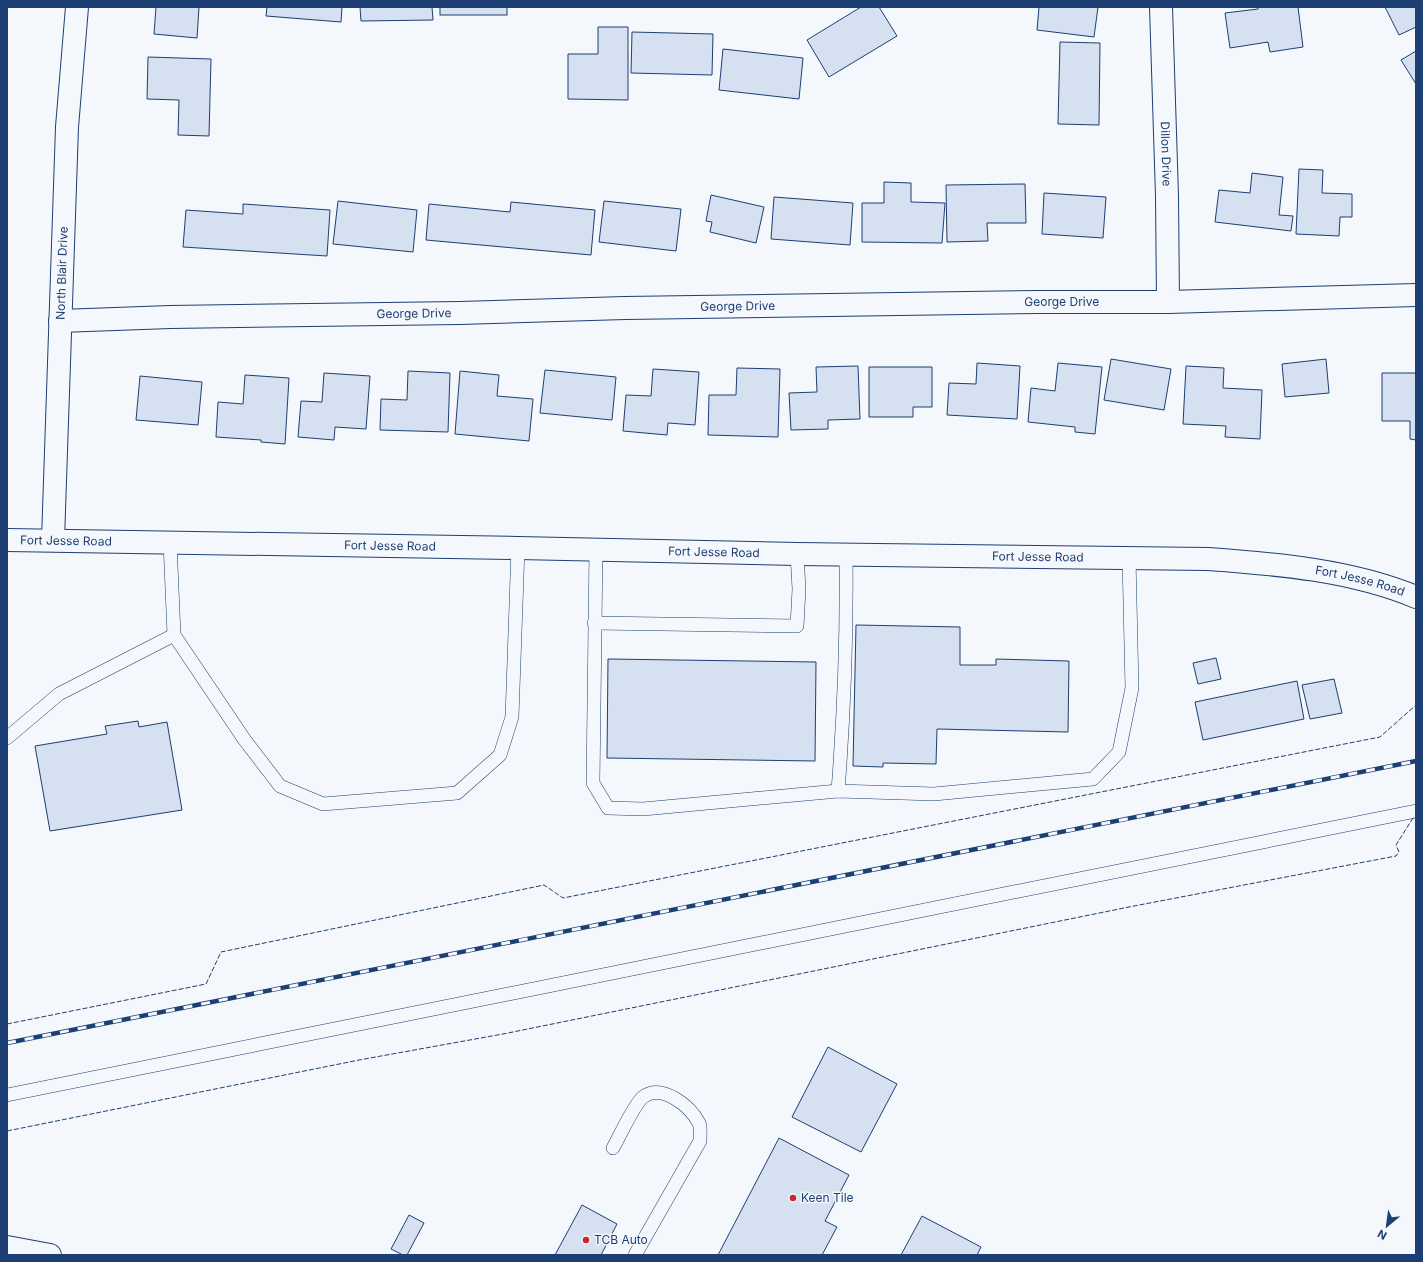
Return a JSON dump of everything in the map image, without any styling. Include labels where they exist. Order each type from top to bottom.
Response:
[{"type":"street","name":"North Blair Drive","points":[[53,540],[67,127],[77,7]]},
{"type":"street","name":"Dillon Drive","points":[[1161,7],[1167,196],[1168,302]]},
{"type":"street","name":"George Drive","points":[[60,321],[170,317],[460,313],[625,308],[1039,302],[1168,302],[1416,295]]},
{"type":"street","name":"Fort Jesse Road","points":[[7,540],[596,549],[846,555],[1208,559],[1262,563],[1374,582],[1416,597]]},
{"type":"street","points":[[7,1247],[50,1255]]},
{"type":"lane","points":[[170,542],[174,635],[244,739],[280,786],[323,804],[457,793],[500,755],[512,717],[518,548]]},
{"type":"lane","points":[[596,549],[593,783],[608,808],[643,809],[838,791],[934,794],[1093,779],[1119,752],[1132,688],[1129,558]]},
{"type":"lane","points":[[594,623],[797,626],[799,589],[796,554]]},
{"type":"lane","points":[[838,791],[842,727],[846,555]]},
{"type":"lane","points":[[7,738],[59,694],[174,635]]},
{"type":"lane","points":[[7,1094],[1416,811]]},
{"type":"lane","points":[[613,1148],[641,1098],[650,1092],[665,1093],[678,1100],[690,1110],[700,1124],[700,1141],[635,1255]]},
{"type":"building","points":[[156,7],[199,7],[197,38],[154,34]]},
{"type":"building","points":[[267,7],[342,7],[341,22],[266,16]]},
{"type":"building","points":[[360,7],[432,7],[433,20],[361,21]]},
{"type":"building","points":[[440,7],[507,7],[507,15],[440,15]]},
{"type":"building","points":[[861,7],[879,7],[897,36],[829,77],[807,40]]},
{"type":"building","points":[[1039,7],[1098,7],[1094,37],[1037,30]]},
{"type":"building","points":[[1258,7],[1298,7],[1303,47],[1270,52],[1268,42],[1230,48],[1225,13],[1258,9]]},
{"type":"building","points":[[1385,7],[1416,7],[1416,27],[1399,35]]},
{"type":"building","points":[[598,27],[628,27],[628,100],[568,99],[568,54],[598,54]]},
{"type":"building","points":[[632,32],[713,34],[712,75],[631,73]]},
{"type":"building","points":[[1060,42],[1100,43],[1099,125],[1058,124]]},
{"type":"building","points":[[723,49],[803,58],[799,99],[719,90]]},
{"type":"building","points":[[1416,51],[1416,84],[1401,60]]},
{"type":"building","points":[[148,57],[211,59],[209,136],[178,135],[179,100],[147,99]]},
{"type":"building","points":[[1299,169],[1323,170],[1322,193],[1352,194],[1352,217],[1340,217],[1339,236],[1296,234]]},
{"type":"building","points":[[1252,173],[1283,177],[1279,215],[1293,216],[1291,231],[1215,222],[1219,190],[1250,193]]},
{"type":"building","points":[[884,182],[911,183],[911,202],[945,203],[942,243],[862,242],[862,203],[884,203]]},
{"type":"building","points":[[1025,184],[1026,223],[987,223],[988,241],[947,242],[946,185]]},
{"type":"building","points":[[1044,193],[1106,197],[1103,238],[1042,234]]},
{"type":"building","points":[[711,195],[764,207],[756,243],[710,232],[712,222],[706,221]]},
{"type":"building","points":[[774,197],[853,203],[850,245],[771,239]]},
{"type":"building","points":[[338,201],[417,210],[413,252],[333,244]]},
{"type":"building","points":[[604,201],[681,209],[676,251],[599,242]]},
{"type":"building","points":[[511,202],[595,210],[591,255],[426,240],[429,204],[510,212]]},
{"type":"building","points":[[243,204],[330,210],[327,256],[183,247],[186,210],[243,214]]},
{"type":"building","points":[[1111,359],[1171,369],[1164,410],[1104,400]]},
{"type":"building","points":[[1326,359],[1329,393],[1285,397],[1282,364]]},
{"type":"building","points":[[977,363],[1020,366],[1017,419],[947,415],[949,383],[976,384]]},
{"type":"building","points":[[1058,363],[1102,367],[1095,434],[1075,432],[1075,427],[1028,422],[1031,388],[1055,391]]},
{"type":"building","points":[[858,366],[860,419],[828,420],[828,429],[791,430],[789,393],[817,392],[816,367]]},
{"type":"building","points":[[1186,366],[1224,368],[1223,388],[1262,390],[1260,439],[1225,437],[1226,426],[1183,424]]},
{"type":"building","points":[[869,367],[932,367],[932,407],[913,407],[913,417],[869,417]]},
{"type":"building","points":[[737,368],[780,369],[778,437],[708,435],[709,395],[736,395]]},
{"type":"building","points":[[653,369],[699,372],[695,425],[668,423],[667,435],[623,431],[626,395],[651,396]]},
{"type":"building","points":[[545,370],[616,377],[612,420],[540,413]]},
{"type":"building","points":[[408,371],[450,373],[448,432],[380,430],[381,399],[407,400]]},
{"type":"building","points":[[460,371],[499,375],[497,396],[533,399],[529,441],[455,434]]},
{"type":"building","points":[[324,373],[370,376],[366,429],[335,427],[334,440],[298,437],[301,401],[322,402]]},
{"type":"building","points":[[1382,373],[1416,373],[1416,440],[1410,439],[1410,421],[1382,421]]},
{"type":"building","points":[[245,375],[289,378],[285,444],[261,442],[261,440],[216,437],[218,402],[243,404]]},
{"type":"building","points":[[140,376],[202,382],[198,425],[136,420]]},
{"type":"building","points":[[856,625],[960,627],[960,665],[996,665],[996,659],[1069,661],[1068,732],[937,729],[936,764],[883,763],[883,767],[853,766]]},
{"type":"building","points":[[1216,658],[1221,679],[1198,684],[1193,663]]},
{"type":"building","points":[[608,659],[816,662],[815,761],[607,758]]},
{"type":"building","points":[[1334,679],[1342,713],[1310,719],[1302,685]]},
{"type":"building","points":[[1297,681],[1304,719],[1203,740],[1195,702]]},
{"type":"building","points":[[138,721],[139,727],[167,722],[182,810],[50,831],[35,746],[107,734],[105,726]]},
{"type":"building","points":[[828,1047],[897,1084],[861,1152],[792,1117]]},
{"type":"building","name":"Keen Tile","points":[[779,1138],[849,1175],[825,1221],[837,1227],[822,1255],[718,1255]]},
{"type":"building","name":"TCB Auto","points":[[582,1205],[617,1224],[601,1255],[555,1255]]},
{"type":"building","points":[[409,1215],[424,1223],[407,1255],[403,1255],[391,1249]]},
{"type":"building","points":[[922,1216],[981,1247],[977,1255],[901,1255]]},
{"type":"railway","points":[[7,1043],[1416,761]]},
{"type":"fence","points":[[7,1024],[206,984],[221,952],[544,885],[563,898],[1380,737],[1416,705]]},
{"type":"fence","points":[[7,1131],[359,1060],[503,1034],[1134,906],[1396,856],[1399,852],[1396,845],[1413,818],[1416,817]]},
{"type":"place","name":"Keen Tile","points":[[793,1198]]},
{"type":"place","name":"TCB Auto","points":[[586,1240]]}]
